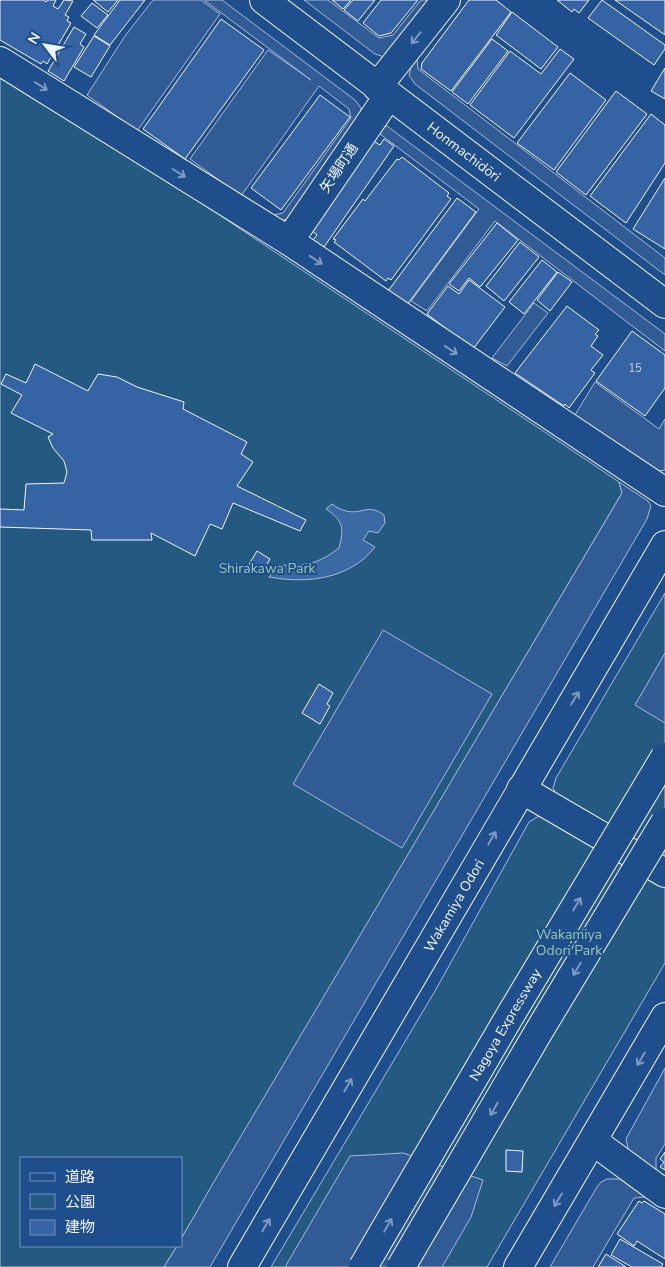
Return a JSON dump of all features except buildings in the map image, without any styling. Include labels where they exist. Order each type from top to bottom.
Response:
[{"type":"main road","name":"Honmachidōri","points":[[264,0],[665,304]]},
{"type":"main road","name":"矢場町通","points":[[289,241],[383,91],[446,0]]},
{"type":"main road","points":[[0,61],[289,241],[665,492]]},
{"type":"main road","name":"Wakamiya Odori","points":[[242,1267],[665,545]]},
{"type":"main road","name":"Nagoya Expressway","points":[[363,1267],[511,1014],[665,757]]},
{"type":"main road","points":[[521,789],[665,873]]},
{"type":"main road","points":[[401,1267],[665,822]]},
{"type":"main road","points":[[518,1267],[665,1017]]},
{"type":"main road","points":[[593,1142],[665,1194]]},
{"type":"green space","name":"Shirakawa Park","points":[[0,77],[218,214],[594,465],[619,482],[622,493],[182,1237],[182,1157],[20,1157],[20,1247],[176,1247],[164,1267],[0,1267]]},
{"type":"green space","points":[[665,593],[665,859],[558,798],[553,788],[556,778]]},
{"type":"green space","name":"Wakamiya Odori Park","points":[[539,816],[548,818],[665,885],[665,963],[487,1267],[271,1267],[435,991],[529,822]]},
{"type":"shaded area","points":[[153,0],[201,0],[220,14],[137,131],[87,95],[125,36]]},
{"type":"shaded area","points":[[204,0],[222,0],[355,100],[361,108],[361,114],[289,219],[282,220],[273,215],[283,213],[351,118],[349,109],[319,86],[241,196],[190,159],[268,50],[311,80]]},
{"type":"shaded area","points":[[304,0],[328,0],[379,38],[393,35],[421,0],[435,0],[384,57],[375,54]]},
{"type":"shaded area","points":[[417,59],[418,69],[665,258],[665,275],[415,84],[409,75],[411,67]]},
{"type":"shaded area","points":[[387,126],[665,334],[665,351],[495,221],[427,311],[411,301],[479,209],[380,134],[373,139],[383,127]]},
{"type":"shaded area","points":[[534,303],[548,313],[507,366],[492,358]]},
{"type":"shaded area","points":[[595,382],[659,429],[665,419],[665,470],[659,471],[653,468],[575,415]]},
{"type":"shaded area","points":[[619,482],[648,501],[651,506],[647,519],[210,1267],[164,1267],[176,1247],[182,1247],[182,1237],[215,1180],[622,493]]},
{"type":"shaded area","points":[[332,504],[346,511],[374,510],[384,515],[385,523],[378,533],[369,531],[363,540],[375,547],[365,558],[353,566],[327,577],[298,580],[269,577],[277,565],[310,563],[324,558],[339,548],[342,536],[341,526],[336,517],[326,509]]},
{"type":"shaded area","points":[[383,630],[492,694],[402,848],[293,784]]},
{"type":"shaded area","points":[[665,653],[665,723],[635,705]]},
{"type":"shaded area","points":[[665,1068],[665,1144],[656,1158],[656,1173],[629,1152],[626,1139]]},
{"type":"shaded area","points":[[403,1153],[483,1180],[471,1217],[442,1267],[285,1267],[350,1156]]},
{"type":"shaded area","points":[[607,1179],[620,1179],[645,1197],[634,1198],[593,1267],[550,1267],[597,1187]]}]
